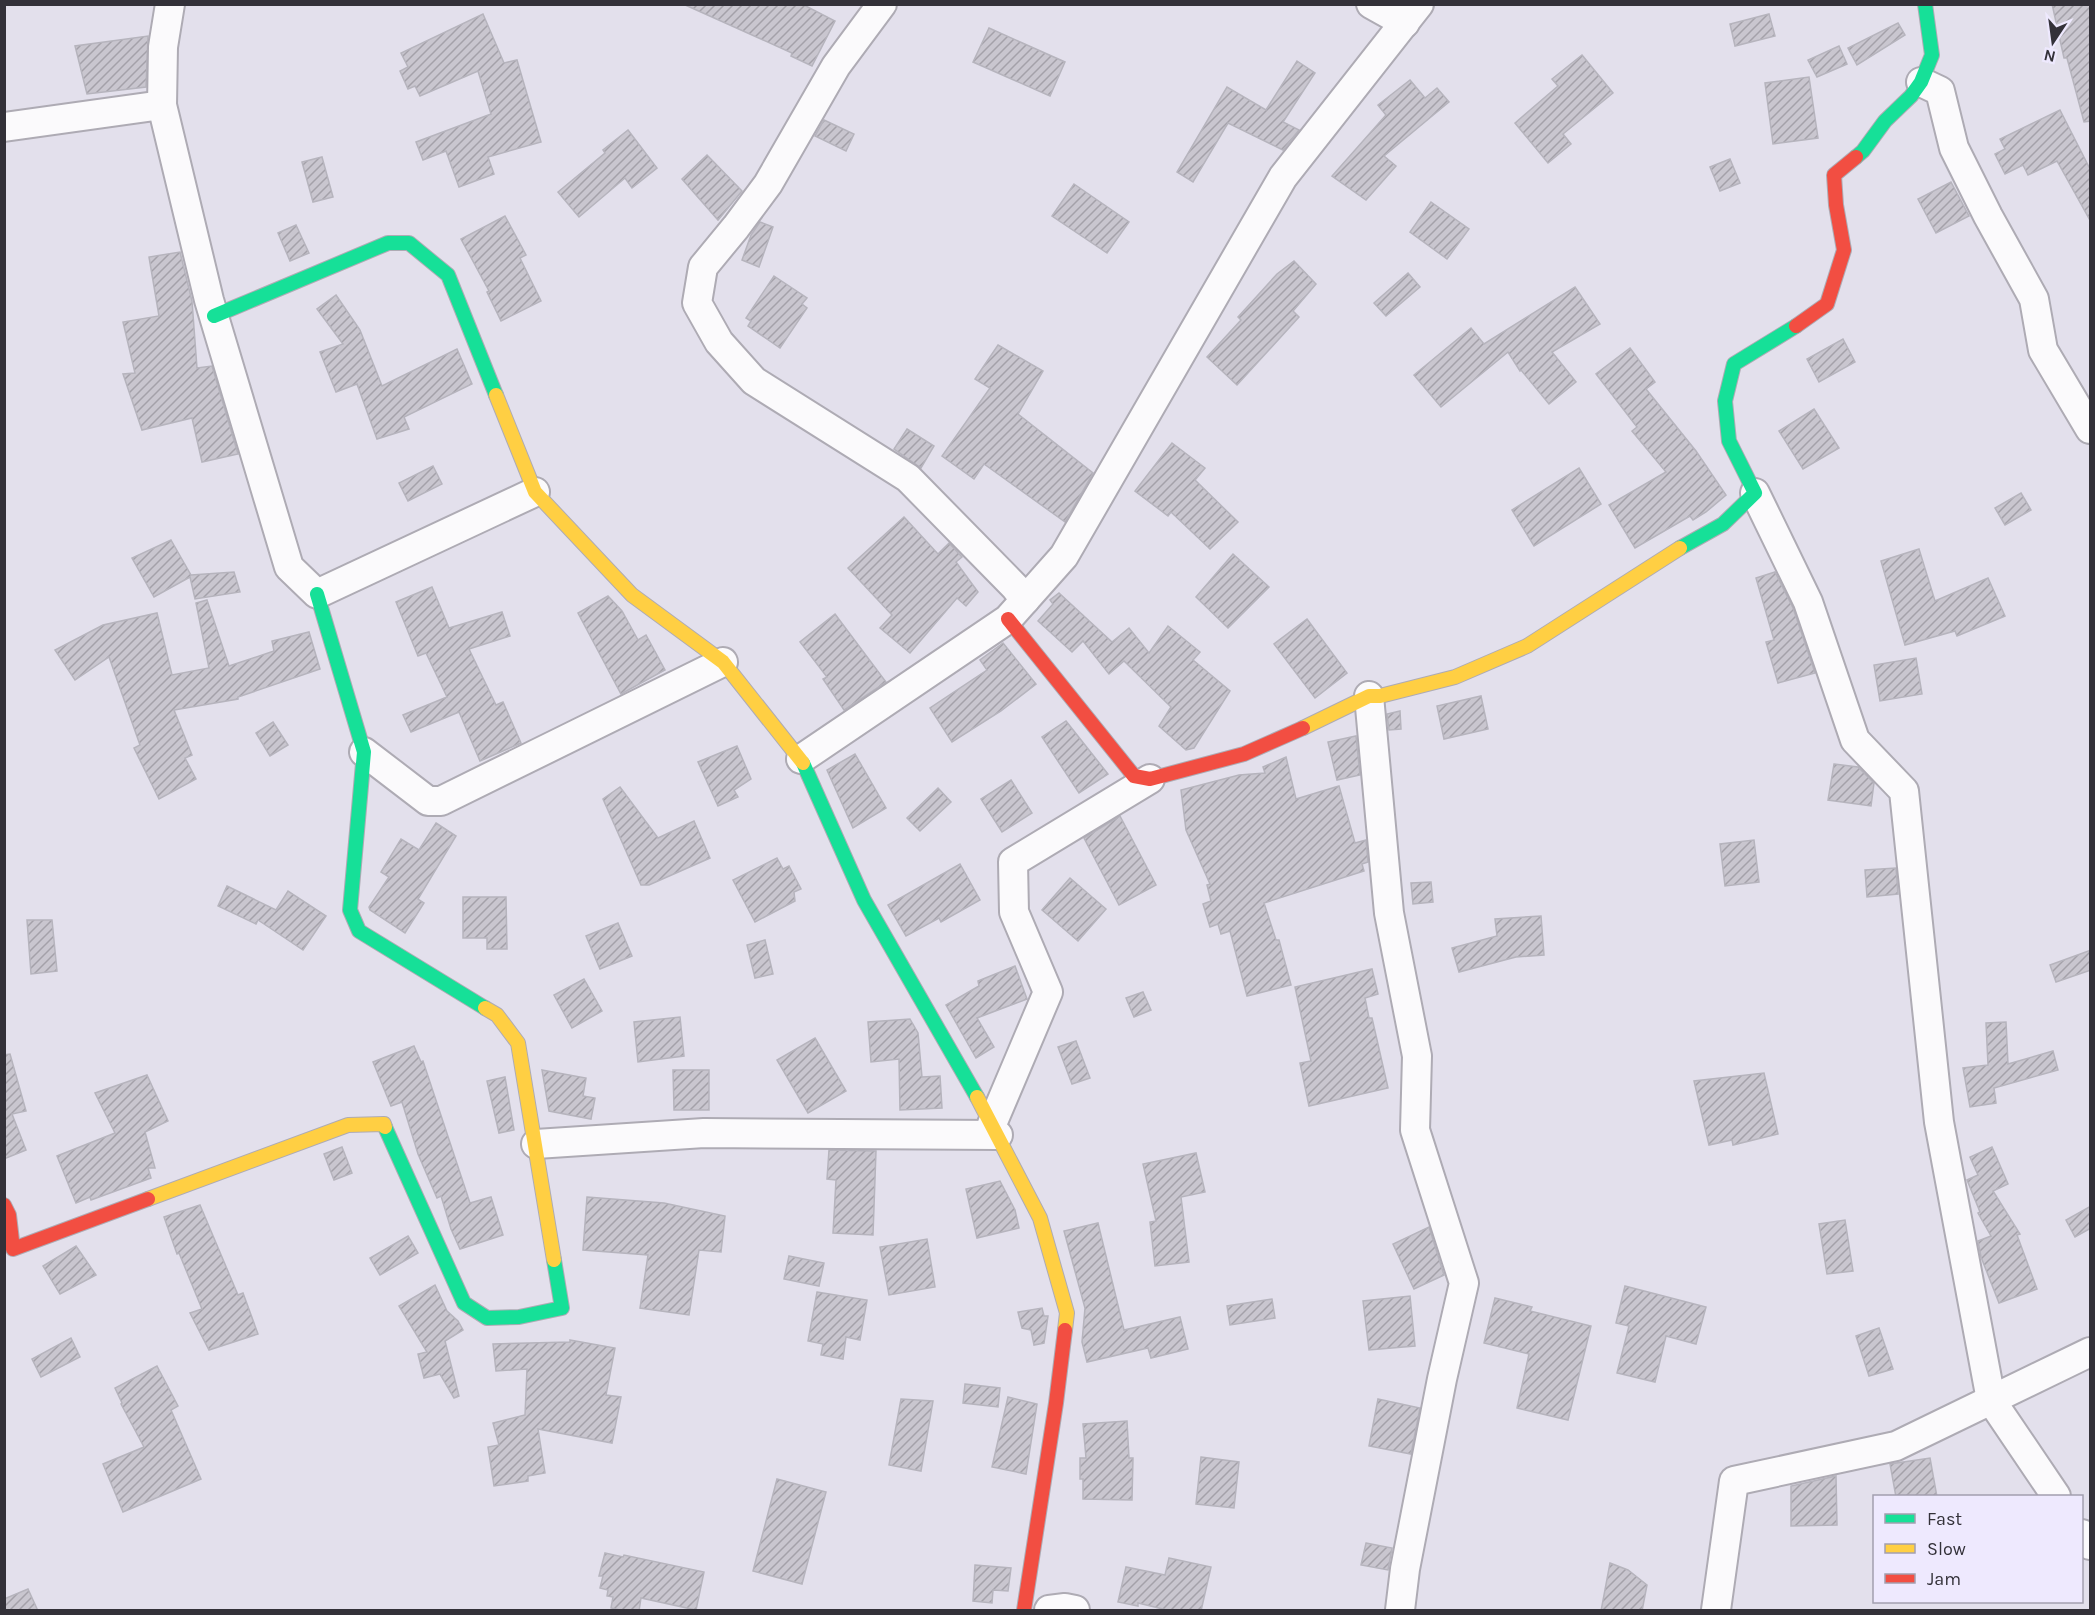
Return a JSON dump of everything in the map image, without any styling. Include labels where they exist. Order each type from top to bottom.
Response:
[{"type":"street","points":[[4,1205],[9,1215],[9,1253],[348,1125],[384,1124],[464,1303],[487,1318],[519,1317],[562,1308],[518,1043],[497,1015],[359,931],[350,910],[364,752],[317,594],[289,567],[214,316],[162,105],[163,47],[171,4]]},
{"type":"street","points":[[882,4],[836,66],[768,184],[736,228],[703,267],[697,303],[719,342],[754,381],[908,478],[1015,587],[1016,610],[1134,776],[1150,779]]},
{"type":"street","points":[[801,759],[1016,610],[1064,556],[1283,177],[1412,14],[1371,4]]},
{"type":"street","points":[[1925,4],[1932,55],[1921,82],[1911,96],[1885,121],[1863,151],[1834,175],[1836,205],[1844,250],[1838,277],[1827,304],[1810,318],[1734,364],[1725,401],[1729,441],[1808,602],[1855,740],[1904,791],[1939,1122],[1991,1400],[2055,1495]]},
{"type":"street","points":[[1921,82],[1940,91],[1954,148],[2034,299],[2043,350],[2091,429]]},
{"type":"street","points":[[4,127],[162,105]]},
{"type":"street","points":[[214,316],[388,243],[409,243],[448,275],[535,492],[632,595],[723,662],[801,759],[864,900],[995,1129],[1040,1218],[1067,1313],[1056,1402],[1024,1611]]},
{"type":"street","points":[[317,594],[535,492]]},
{"type":"street","points":[[995,1129],[1048,992],[1014,912],[1012,862],[1150,779],[1244,754],[1272,743],[1369,696],[1380,696],[1455,677],[1527,646],[1674,552],[1723,524],[1755,493]]},
{"type":"street","points":[[364,752],[428,801],[441,801],[723,662]]},
{"type":"street","points":[[1369,696],[1389,913],[1417,1056],[1415,1130],[1464,1283],[1442,1379],[1405,1569],[1400,1611]]},
{"type":"street","points":[[536,1144],[704,1133],[995,1129]]},
{"type":"street","points":[[1716,1611],[1734,1481],[1896,1446],[2091,1352]]},
{"type":"street","points":[[1049,1611],[1065,1608],[1075,1611]]},
{"type":"building","points":[[683,4],[802,4],[835,21],[812,66],[791,56],[792,53]]},
{"type":"building","points":[[2052,4],[2091,4],[2091,121],[2084,122],[2067,58],[2064,58]]},
{"type":"building","points":[[483,14],[504,63],[517,60],[541,142],[488,157],[494,174],[459,187],[446,151],[423,160],[416,142],[491,114],[478,71],[420,96],[415,86],[408,89],[400,71],[408,67],[401,53]]},
{"type":"building","points":[[1769,14],[1775,36],[1735,46],[1730,24]]},
{"type":"building","points":[[1898,23],[1905,35],[1857,65],[1848,48]]},
{"type":"building","points":[[989,28],[1065,62],[1050,96],[973,62]]},
{"type":"building","points":[[148,36],[146,87],[87,94],[75,46]]},
{"type":"building","points":[[1839,46],[1847,64],[1817,77],[1808,60]]},
{"type":"building","points":[[1582,55],[1613,93],[1563,134],[1571,144],[1548,163],[1515,123],[1558,86],[1552,79]]},
{"type":"building","points":[[1297,61],[1315,73],[1283,122],[1299,130],[1283,150],[1228,123],[1193,182],[1177,172],[1227,87],[1266,110]]},
{"type":"building","points":[[1809,77],[1818,138],[1773,144],[1765,83]]},
{"type":"building","points":[[1410,80],[1425,98],[1437,88],[1449,102],[1384,156],[1396,166],[1366,200],[1332,176],[1386,115],[1378,105]]},
{"type":"building","points":[[2060,110],[2091,171],[2091,222],[2057,161],[2028,175],[2023,165],[2005,174],[1995,154],[2005,149],[2000,139]]},
{"type":"building","points":[[824,120],[854,134],[846,151],[815,136]]},
{"type":"building","points":[[628,130],[657,168],[632,188],[625,178],[579,217],[558,192],[605,153],[603,150]]},
{"type":"building","points":[[707,155],[742,191],[718,220],[682,179]]},
{"type":"building","points":[[322,157],[333,197],[313,202],[302,162]]},
{"type":"building","points":[[1730,159],[1740,183],[1720,191],[1710,167]]},
{"type":"building","points":[[1951,182],[1969,216],[1936,233],[1918,199]]},
{"type":"building","points":[[1074,184],[1129,222],[1107,253],[1052,216]]},
{"type":"building","points":[[1431,202],[1469,229],[1447,259],[1410,232]]},
{"type":"building","points":[[505,216],[526,255],[520,258],[541,301],[501,321],[487,292],[489,291],[461,239]]},
{"type":"building","points":[[760,222],[773,227],[759,267],[742,260],[751,235]]},
{"type":"building","points":[[296,225],[309,253],[290,261],[278,233]]},
{"type":"building","points":[[180,252],[192,301],[197,368],[212,366],[238,454],[202,462],[192,418],[142,430],[123,374],[135,373],[123,322],[159,316],[149,257]]},
{"type":"building","points":[[1294,261],[1316,284],[1293,311],[1299,317],[1237,385],[1207,357],[1241,320],[1238,317],[1277,274]]},
{"type":"building","points":[[1408,273],[1420,287],[1386,316],[1374,303]]},
{"type":"building","points":[[774,276],[807,298],[802,304],[807,308],[780,348],[748,326],[751,321],[746,318]]},
{"type":"building","points":[[1575,287],[1600,324],[1552,352],[1576,382],[1549,404],[1520,371],[1508,352],[1441,407],[1414,375],[1471,328],[1484,344]]},
{"type":"building","points":[[336,295],[360,330],[382,386],[457,349],[472,384],[404,417],[409,429],[377,439],[357,384],[336,392],[320,352],[343,344],[317,309]]},
{"type":"building","points":[[1843,339],[1855,362],[1819,382],[1807,359]]},
{"type":"building","points":[[998,345],[1043,371],[1018,414],[1093,473],[1065,522],[984,464],[974,479],[942,456],[990,388],[975,379]]},
{"type":"building","points":[[1630,348],[1655,382],[1646,389],[1696,451],[1726,495],[1693,520],[1690,516],[1635,548],[1609,505],[1666,472],[1632,431],[1637,427],[1596,374]]},
{"type":"building","points":[[1814,409],[1839,448],[1803,469],[1779,431]]},
{"type":"building","points":[[907,429],[934,446],[921,468],[894,449]]},
{"type":"building","points":[[1172,443],[1205,468],[1195,480],[1238,522],[1210,549],[1171,512],[1168,516],[1135,491]]},
{"type":"building","points":[[433,466],[442,484],[408,501],[399,483]]},
{"type":"building","points":[[1579,468],[1601,504],[1534,546],[1512,510]]},
{"type":"building","points":[[2021,493],[2031,510],[2005,525],[1995,508]]},
{"type":"building","points":[[904,517],[938,554],[949,543],[962,557],[956,562],[978,592],[966,606],[957,598],[910,653],[880,628],[892,615],[848,568]]},
{"type":"building","points":[[171,540],[191,575],[234,572],[240,592],[195,599],[190,577],[154,597],[132,558]]},
{"type":"building","points":[[1919,549],[1935,601],[1988,578],[2005,616],[1957,636],[1955,631],[1905,645],[1881,561]]},
{"type":"building","points":[[1233,554],[1269,587],[1228,628],[1196,597]]},
{"type":"building","points":[[1775,572],[1793,608],[1815,673],[1778,683],[1766,642],[1774,640],[1756,578]]},
{"type":"building","points":[[432,587],[449,628],[502,612],[510,636],[469,649],[496,705],[503,702],[521,743],[480,761],[459,712],[411,732],[403,715],[447,697],[426,653],[418,656],[396,602]]},
{"type":"building","points":[[1059,593],[1112,642],[1129,628],[1149,653],[1168,626],[1200,652],[1193,660],[1230,691],[1194,748],[1186,750],[1159,726],[1171,707],[1124,661],[1109,674],[1083,641],[1072,652],[1038,621],[1053,604],[1050,600]]},
{"type":"building","points":[[608,596],[622,611],[638,640],[646,635],[665,670],[621,694],[578,613]]},
{"type":"building","points":[[207,600],[229,666],[274,651],[272,641],[309,632],[320,669],[238,697],[238,699],[174,710],[192,755],[185,758],[196,779],[159,799],[134,748],[140,745],[109,657],[75,680],[55,650],[103,625],[157,613],[172,675],[209,668],[196,603]]},
{"type":"building","points":[[835,614],[886,682],[844,710],[823,679],[827,677],[800,642]]},
{"type":"building","points":[[1307,619],[1347,673],[1315,698],[1274,644]]},
{"type":"building","points":[[1003,643],[1036,684],[1001,711],[952,742],[930,708],[987,670],[980,660]]},
{"type":"building","points":[[1916,658],[1922,694],[1880,701],[1874,665]]},
{"type":"building","points":[[1481,696],[1488,729],[1444,739],[1437,706]]},
{"type":"building","points":[[1400,711],[1401,729],[1389,730],[1387,714]]},
{"type":"building","points":[[1066,721],[1108,774],[1079,793],[1042,737]]},
{"type":"building","points":[[273,722],[288,745],[270,756],[256,733]]},
{"type":"building","points":[[1356,736],[1360,775],[1337,780],[1328,742]]},
{"type":"building","points":[[737,746],[751,779],[734,790],[738,797],[718,806],[698,762]]},
{"type":"building","points":[[855,754],[886,808],[853,828],[827,770]]},
{"type":"building","points":[[1286,757],[1296,799],[1339,786],[1355,843],[1366,840],[1368,862],[1362,864],[1364,871],[1264,903],[1276,940],[1279,940],[1291,985],[1247,996],[1230,931],[1221,934],[1218,924],[1210,927],[1203,904],[1211,901],[1207,885],[1210,884],[1186,830],[1181,790],[1239,775],[1265,773],[1263,767]]},
{"type":"building","points":[[1834,764],[1858,767],[1874,783],[1871,806],[1828,800]]},
{"type":"building","points":[[1011,780],[1032,813],[1002,832],[981,799]]},
{"type":"building","points":[[620,787],[658,838],[694,821],[710,858],[649,885],[641,885],[603,799]]},
{"type":"building","points":[[938,788],[951,802],[920,831],[907,818]]},
{"type":"building","points":[[1120,816],[1156,885],[1119,905],[1084,838]]},
{"type":"building","points":[[436,823],[456,836],[418,899],[424,903],[405,933],[370,910],[369,907],[389,877],[381,872],[401,839],[419,850]]},
{"type":"building","points":[[1754,840],[1759,882],[1725,886],[1720,844]]},
{"type":"building","points":[[777,858],[783,869],[789,866],[801,889],[794,892],[795,901],[755,922],[733,880]]},
{"type":"building","points":[[960,864],[980,900],[941,922],[939,918],[906,936],[888,905]]},
{"type":"building","points":[[1896,868],[1898,894],[1867,897],[1865,870]]},
{"type":"building","points":[[1070,878],[1106,909],[1078,941],[1042,910]]},
{"type":"building","points":[[1431,882],[1433,902],[1413,904],[1411,883]]},
{"type":"building","points":[[227,886],[276,910],[288,891],[326,916],[303,950],[258,920],[256,924],[218,906]]},
{"type":"building","points":[[463,897],[506,897],[507,949],[487,949],[487,938],[463,938]]},
{"type":"building","points":[[1541,916],[1544,955],[1516,957],[1459,972],[1452,948],[1497,936],[1495,919]]},
{"type":"building","points":[[27,920],[52,920],[57,971],[31,974]]},
{"type":"building","points":[[618,923],[632,956],[600,969],[586,936]]},
{"type":"building","points":[[765,940],[773,974],[755,978],[747,945]]},
{"type":"building","points":[[2091,950],[2091,970],[2056,982],[2050,965]]},
{"type":"building","points":[[1015,966],[1027,999],[977,1018],[994,1047],[976,1058],[946,1005],[979,986],[978,981]]},
{"type":"building","points":[[1372,969],[1378,994],[1365,998],[1369,1018],[1372,1018],[1388,1088],[1309,1106],[1300,1063],[1311,1061],[1295,987]]},
{"type":"building","points":[[584,979],[602,1011],[572,1028],[554,995]]},
{"type":"building","points":[[1143,992],[1151,1010],[1134,1017],[1126,998]]},
{"type":"building","points":[[680,1017],[684,1056],[638,1062],[634,1022]]},
{"type":"building","points":[[910,1019],[918,1033],[922,1077],[940,1076],[942,1108],[900,1110],[899,1059],[871,1062],[868,1022]]},
{"type":"building","points":[[2006,1022],[2008,1064],[2053,1051],[2058,1070],[1994,1088],[1996,1103],[1970,1107],[1963,1068],[1988,1065],[1986,1023]]},
{"type":"building","points":[[815,1038],[846,1091],[808,1113],[777,1060]]},
{"type":"building","points":[[1076,1041],[1090,1078],[1072,1084],[1058,1047]]},
{"type":"building","points":[[414,1046],[421,1062],[423,1061],[470,1203],[491,1197],[503,1235],[460,1249],[441,1196],[437,1198],[418,1154],[402,1102],[391,1106],[373,1062]]},
{"type":"building","points":[[10,1054],[26,1111],[12,1114],[26,1150],[4,1159],[4,1055]]},
{"type":"building","points":[[542,1070],[586,1078],[583,1096],[595,1098],[591,1119],[549,1111]]},
{"type":"building","points":[[673,1070],[709,1070],[709,1110],[674,1110]]},
{"type":"building","points":[[1764,1073],[1778,1134],[1733,1145],[1732,1140],[1709,1145],[1694,1081]]},
{"type":"building","points":[[147,1075],[168,1121],[145,1132],[155,1168],[148,1168],[151,1178],[91,1200],[90,1197],[76,1203],[57,1156],[115,1133],[95,1093]]},
{"type":"building","points":[[505,1077],[514,1130],[499,1133],[487,1081]]},
{"type":"building","points":[[342,1147],[352,1173],[334,1180],[324,1154]]},
{"type":"building","points":[[1992,1147],[2008,1184],[1993,1191],[2020,1234],[2017,1235],[2037,1289],[1999,1303],[1981,1257],[1978,1241],[1991,1236],[1978,1213],[1980,1212],[1967,1180],[1978,1175],[1970,1157]]},
{"type":"building","points":[[829,1150],[876,1151],[873,1235],[833,1233],[836,1180],[827,1179]]},
{"type":"building","points":[[1196,1153],[1205,1192],[1181,1197],[1189,1262],[1155,1266],[1150,1222],[1156,1221],[1143,1164]]},
{"type":"building","points":[[1000,1181],[1015,1210],[1019,1228],[977,1238],[966,1189]]},
{"type":"building","points":[[587,1197],[664,1203],[725,1216],[721,1252],[699,1250],[689,1315],[640,1308],[648,1255],[583,1250]]},
{"type":"building","points":[[200,1205],[238,1295],[243,1293],[258,1334],[209,1350],[190,1313],[202,1309],[179,1253],[177,1254],[164,1217]]},
{"type":"building","points":[[2091,1206],[2091,1228],[2075,1237],[2066,1220]]},
{"type":"building","points":[[1845,1220],[1853,1271],[1827,1274],[1819,1224]]},
{"type":"building","points":[[1098,1223],[1124,1330],[1180,1317],[1188,1349],[1151,1358],[1148,1348],[1087,1362],[1082,1342],[1085,1308],[1064,1231]]},
{"type":"building","points":[[1429,1227],[1444,1275],[1414,1289],[1393,1244]]},
{"type":"building","points":[[408,1236],[418,1253],[380,1275],[370,1258]]},
{"type":"building","points":[[927,1239],[935,1287],[889,1295],[880,1247]]},
{"type":"building","points":[[76,1246],[96,1275],[60,1294],[43,1266]]},
{"type":"building","points":[[789,1256],[824,1263],[819,1286],[784,1279]]},
{"type":"building","points":[[435,1285],[447,1311],[458,1321],[463,1330],[445,1341],[459,1396],[454,1398],[440,1374],[424,1378],[418,1354],[427,1352],[399,1306]]},
{"type":"building","points":[[1625,1286],[1706,1307],[1696,1344],[1666,1336],[1655,1382],[1617,1373],[1629,1326],[1616,1323]]},
{"type":"building","points":[[817,1292],[867,1300],[860,1340],[846,1337],[843,1359],[821,1355],[823,1344],[808,1341]]},
{"type":"building","points":[[1410,1296],[1415,1346],[1369,1350],[1363,1301]]},
{"type":"building","points":[[1495,1298],[1532,1307],[1530,1311],[1591,1326],[1568,1420],[1517,1408],[1529,1354],[1484,1343]]},
{"type":"building","points":[[1272,1299],[1275,1318],[1230,1325],[1227,1306]]},
{"type":"building","points":[[1042,1308],[1044,1316],[1048,1316],[1044,1343],[1034,1345],[1031,1330],[1022,1328],[1018,1312]]},
{"type":"building","points":[[1879,1328],[1893,1369],[1869,1376],[1856,1336]]},
{"type":"building","points":[[71,1338],[80,1357],[41,1377],[32,1359]]},
{"type":"building","points":[[570,1340],[615,1348],[606,1395],[621,1397],[612,1443],[538,1429],[545,1473],[528,1476],[528,1481],[494,1486],[488,1447],[499,1445],[493,1423],[525,1415],[527,1369],[496,1371],[493,1344],[570,1342]]},
{"type":"building","points":[[157,1366],[178,1406],[171,1410],[201,1479],[123,1512],[103,1464],[144,1447],[115,1388]]},
{"type":"building","points":[[965,1384],[1000,1388],[998,1407],[963,1403]]},
{"type":"building","points":[[1008,1397],[1037,1404],[1026,1474],[992,1467]]},
{"type":"building","points":[[901,1399],[933,1401],[921,1471],[889,1465]]},
{"type":"building","points":[[1378,1399],[1420,1408],[1411,1454],[1369,1446]]},
{"type":"building","points":[[1127,1421],[1129,1458],[1133,1458],[1132,1500],[1083,1499],[1080,1458],[1086,1458],[1083,1424]]},
{"type":"building","points":[[1201,1457],[1239,1462],[1234,1508],[1196,1504]]},
{"type":"building","points":[[1930,1458],[1937,1495],[1896,1495],[1890,1464]]},
{"type":"building","points":[[1836,1476],[1837,1525],[1791,1526],[1791,1486]]},
{"type":"building","points":[[777,1479],[826,1492],[802,1584],[753,1571]]},
{"type":"building","points":[[1366,1543],[1392,1548],[1388,1570],[1361,1565]]},
{"type":"building","points":[[605,1553],[704,1572],[696,1610],[641,1598],[639,1611],[611,1608],[613,1597],[607,1596],[608,1590],[600,1588],[603,1576],[599,1576]]},
{"type":"building","points":[[1169,1558],[1211,1567],[1201,1611],[1171,1611],[1138,1603],[1138,1606],[1118,1602],[1126,1567],[1165,1575]]},
{"type":"building","points":[[1610,1563],[1628,1570],[1647,1585],[1642,1611],[1601,1611]]},
{"type":"building","points":[[975,1565],[1011,1568],[1008,1591],[993,1590],[992,1603],[973,1601]]},
{"type":"building","points":[[28,1589],[38,1611],[4,1611],[4,1599]]},
{"type":"traffic: fast","points":[[1856,157],[1921,82],[1932,55],[1925,4]]},
{"type":"traffic: fast","points":[[214,316],[388,243],[409,243],[448,275],[496,395]]},
{"type":"traffic: fast","points":[[1680,548],[1723,524],[1755,493],[1729,441],[1725,401],[1734,364],[1796,326]]},
{"type":"traffic: fast","points":[[317,594],[364,752],[350,910],[359,931],[485,1008]]},
{"type":"traffic: fast","points":[[803,763],[864,900],[977,1097]]},
{"type":"traffic: fast","points":[[385,1127],[464,1303],[487,1318],[519,1317],[562,1308],[554,1260]]},
{"type":"traffic: slow","points":[[496,395],[535,492],[632,595],[723,662],[803,763]]},
{"type":"traffic: slow","points":[[1303,728],[1369,696],[1380,696],[1455,677],[1527,646],[1680,548]]},
{"type":"traffic: slow","points":[[485,1008],[497,1015],[518,1043],[554,1260]]},
{"type":"traffic: slow","points":[[977,1097],[1040,1218],[1067,1313],[1065,1330]]},
{"type":"traffic: slow","points":[[148,1199],[348,1125],[384,1124],[385,1127]]},
{"type":"traffic: jam","points":[[1796,326],[1827,304],[1844,250],[1836,205],[1834,175],[1856,157]]},
{"type":"traffic: jam","points":[[1008,619],[1134,776],[1150,779],[1244,754],[1303,728]]},
{"type":"traffic: jam","points":[[4,1205],[9,1215],[13,1249],[148,1199]]},
{"type":"traffic: jam","points":[[1024,1610],[1065,1330]]}]
